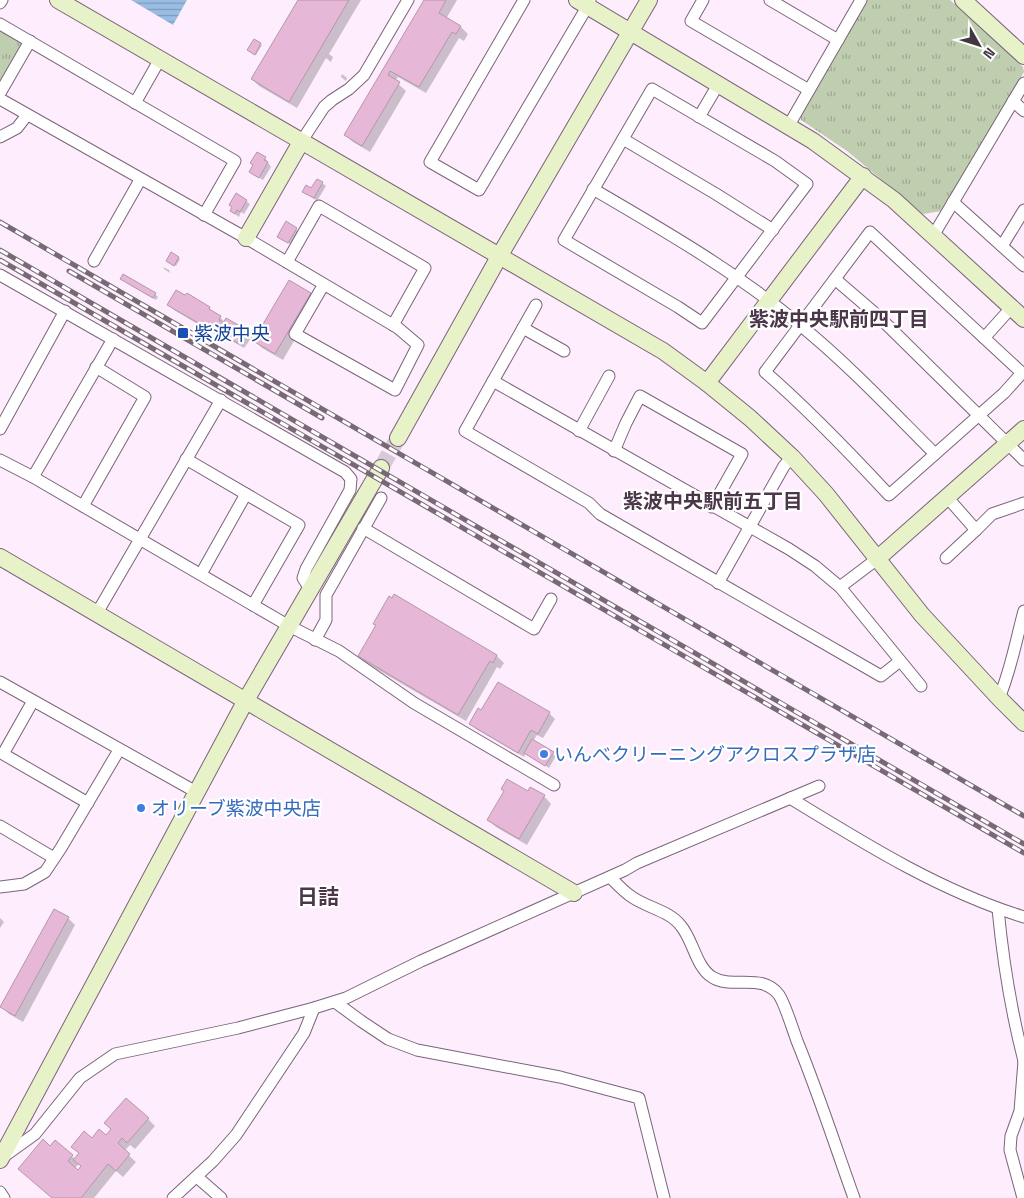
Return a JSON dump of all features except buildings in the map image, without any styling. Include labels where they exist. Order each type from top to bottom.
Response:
[{"type":"street","points":[[0,4],[2,0]]},
{"type":"street","points":[[58,0],[500,256],[662,352],[707,383],[750,418],[792,457],[826,494],[922,615],[998,698],[1024,722]]},
{"type":"street","points":[[246,238],[301,142],[324,107],[349,89],[364,75],[408,0]]},
{"type":"street","points":[[524,0],[430,162],[479,190],[585,2],[789,125],[863,176],[894,200],[1024,319]]},
{"type":"street","points":[[398,438],[500,256],[649,0]]},
{"type":"street","points":[[703,0],[691,21],[809,90]]},
{"type":"street","points":[[770,0],[838,40]]},
{"type":"street","points":[[789,125],[862,0]]},
{"type":"street","points":[[963,0],[1024,56]]},
{"type":"street","points":[[0,24],[235,161],[204,215]]},
{"type":"street","points":[[0,92],[30,41]]},
{"type":"street","points":[[135,103],[160,59]]},
{"type":"street","points":[[933,236],[1024,83]]},
{"type":"street","points":[[700,117],[719,84]]},
{"type":"street","points":[[652,89],[700,117],[774,161],[807,184],[702,323],[564,240],[652,89]]},
{"type":"street","points":[[0,99],[140,180],[246,238],[287,262],[393,325],[418,345],[395,390],[295,334],[324,284]]},
{"type":"street","points":[[1013,101],[1024,110]]},
{"type":"street","points":[[0,137],[17,128],[27,115]]},
{"type":"street","points":[[623,139],[773,230]]},
{"type":"street","points":[[707,383],[863,176]]},
{"type":"street","points":[[94,261],[140,180]]},
{"type":"street","points":[[593,189],[700,252],[737,277],[800,325],[841,360],[935,454]]},
{"type":"street","points":[[953,202],[1024,266]]},
{"type":"street","points":[[287,262],[319,206],[425,268],[393,325]]},
{"type":"street","points":[[1002,246],[1024,210]]},
{"type":"street","points":[[870,232],[1022,372],[1004,393],[888,495],[797,399],[765,372],[835,279],[870,232]]},
{"type":"street","points":[[0,275],[346,472],[351,479],[350,490],[302,578],[310,589]]},
{"type":"street","points":[[835,279],[878,316],[1024,460]]},
{"type":"street","points":[[536,305],[465,431],[589,503],[600,514],[881,676],[900,661]]},
{"type":"street","points":[[984,338],[1011,308]]},
{"type":"street","points":[[0,429],[65,311]]},
{"type":"street","points":[[524,328],[564,351]]},
{"type":"street","points":[[33,477],[113,339]]},
{"type":"street","points":[[82,506],[145,397],[96,367]]},
{"type":"street","points":[[579,430],[609,376]]},
{"type":"street","points":[[494,381],[816,566],[840,587],[921,686]]},
{"type":"street","points":[[614,451],[626,422],[640,396],[742,454],[712,507]]},
{"type":"street","points":[[97,613],[221,400]]},
{"type":"street","points":[[840,587],[877,559],[1024,429]]},
{"type":"street","points":[[718,583],[784,466],[792,457]]},
{"type":"street","points":[[186,459],[299,525],[253,605]]},
{"type":"street","points":[[0,460],[33,477],[289,626],[339,651],[414,703],[554,785]]},
{"type":"street","points":[[0,1159],[198,793],[246,700],[381,468]]},
{"type":"street","points":[[201,574],[246,494]]},
{"type":"street","points":[[948,497],[976,530]]},
{"type":"street","points":[[315,640],[326,620],[326,595],[381,498]]},
{"type":"street","points":[[946,558],[992,514],[1024,503]]},
{"type":"street","points":[[363,528],[534,628],[551,598]]},
{"type":"street","points":[[0,557],[574,893]]},
{"type":"street","points":[[998,698],[1007,680],[1024,611]]},
{"type":"street","points":[[0,682],[198,793]]},
{"type":"street","points":[[33,701],[3,754],[88,803]]},
{"type":"street","points":[[0,887],[24,884],[34,880],[44,872],[119,750]]},
{"type":"street","points":[[0,1159],[35,1134],[80,1078],[115,1054],[238,1028],[346,998],[421,961],[637,864],[819,786]]},
{"type":"street","points":[[790,798],[884,856],[998,909],[1024,917]]},
{"type":"street","points":[[0,826],[54,858]]},
{"type":"street","points":[[610,877],[633,898],[652,909],[671,916],[678,922],[683,927],[697,958],[710,976],[720,981],[767,984],[779,995],[812,1077],[854,1198]]},
{"type":"street","points":[[998,909],[1004,964],[1014,1025],[1024,1061],[1020,1111],[1011,1136],[1010,1150],[1023,1198]]},
{"type":"street","points":[[335,1002],[388,1038],[417,1050],[560,1078],[639,1098],[664,1198]]},
{"type":"street","points":[[173,1198],[213,1161],[236,1135],[304,1033],[314,1008]]},
{"type":"street","points":[[197,1177],[221,1198]]},
{"type":"street","points":[[0,1192],[4,1198]]},
{"type":"green space","points":[[867,0],[950,0],[1023,67],[1024,72],[942,211],[923,214],[847,151],[801,120],[800,115]]},
{"type":"green space","points":[[0,29],[20,40],[21,44],[0,81]]},
{"type":"water","points":[[131,0],[187,0],[173,25]]},
{"type":"tunnel","points":[[381,468],[398,438]]},
{"type":"railway","points":[[0,222],[1024,816]]},
{"type":"railway","points":[[0,250],[1024,844]]},
{"type":"railway","points":[[0,260],[1024,853]]},
{"type":"railway","points":[[69,271],[322,418]]},
{"type":"place","name":"紫波中央","points":[[183,333]]},
{"type":"place","name":"いんべクリーニングアクロスプラザ店","points":[[544,754]]},
{"type":"place","name":"オリーブ紫波中央店","points":[[141,808]]},
{"type":"district","name":"紫波中央駅前四丁目","points":[[839,319]]},
{"type":"district","name":"紫波中央駅前五丁目","points":[[713,501]]},
{"type":"district","name":"日詰","points":[[318,897]]}]
